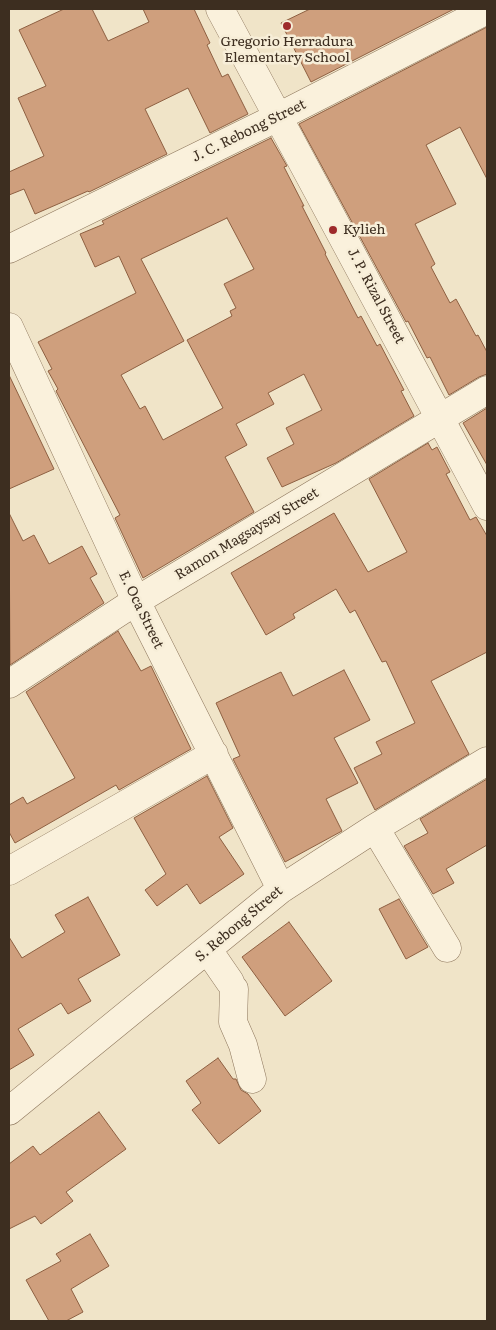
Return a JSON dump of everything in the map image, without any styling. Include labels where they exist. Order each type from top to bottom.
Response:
[{"type":"street","name":"J. P. Rizal Street","points":[[220,9],[442,418],[487,506]]},
{"type":"street","name":"J. C. Rebong Street","points":[[9,249],[278,117],[487,10]]},
{"type":"street","name":"E. Oca Street","points":[[9,327],[136,601],[281,889]]},
{"type":"street","name":"Ramon Magsaysay Street","points":[[9,684],[136,601],[487,390]]},
{"type":"street","points":[[9,871],[214,754]]},
{"type":"street","name":"S. Rebong Street","points":[[9,1111],[281,889],[375,828],[487,761]]},
{"type":"street","points":[[375,828],[447,948]]},
{"type":"street","points":[[208,950],[232,985],[233,1022],[243,1045],[252,1079]]},
{"type":"building","points":[[64,9],[92,9],[108,41],[149,22],[143,9],[194,9],[210,43],[207,45],[222,77],[228,74],[248,114],[210,133],[188,88],[145,109],[167,154],[89,192],[35,214],[24,189],[9,195],[9,172],[44,156],[18,98],[46,86],[19,30]]},
{"type":"building","points":[[310,9],[454,9],[311,82],[281,23]]},
{"type":"building","points":[[487,27],[487,179],[460,127],[426,145],[456,204],[415,224],[435,264],[431,267],[450,303],[456,299],[487,352],[487,374],[449,395],[430,357],[427,358],[408,321],[406,322],[299,124]]},
{"type":"building","points":[[271,138],[287,166],[284,167],[325,254],[358,318],[361,316],[377,346],[380,344],[404,390],[401,391],[414,416],[336,463],[282,487],[267,458],[294,444],[286,428],[322,410],[304,374],[268,393],[274,404],[236,424],[247,445],[225,457],[254,512],[143,578],[115,518],[120,515],[56,391],[58,389],[48,371],[52,369],[38,342],[136,293],[119,256],[95,267],[80,234],[104,224],[102,221]],"holes":[[[227,218],[254,269],[224,284],[236,308],[230,311],[232,316],[187,340],[223,408],[163,440],[145,406],[140,409],[121,375],[184,341],[141,259]]]},
{"type":"building","points":[[9,375],[54,469],[9,489]]},
{"type":"building","points":[[487,408],[487,465],[463,423]]},
{"type":"building","points":[[428,443],[432,450],[437,447],[450,472],[446,474],[470,520],[476,517],[487,536],[487,652],[431,681],[469,754],[375,810],[354,768],[382,754],[376,742],[415,723],[386,661],[382,662],[355,610],[350,613],[336,589],[293,614],[295,618],[266,635],[231,573],[334,513],[368,572],[407,552],[369,479]]},
{"type":"building","points":[[9,513],[23,541],[34,535],[49,564],[82,546],[97,574],[90,578],[104,603],[10,665]]},
{"type":"building","points":[[118,631],[141,671],[151,666],[191,749],[119,790],[116,785],[15,843],[9,832],[9,805],[23,797],[27,804],[75,778],[26,692]]},
{"type":"building","points":[[344,670],[370,720],[334,738],[358,783],[326,799],[342,831],[285,862],[233,759],[240,756],[216,703],[281,672],[293,696]]},
{"type":"building","points":[[207,776],[233,828],[219,837],[244,874],[200,904],[187,884],[157,906],[145,890],[166,874],[134,818]]},
{"type":"building","points":[[487,779],[487,845],[446,869],[454,883],[433,894],[404,846],[428,833],[420,819]]},
{"type":"building","points":[[88,897],[120,955],[78,979],[91,1001],[68,1014],[61,1003],[18,1029],[34,1055],[9,1070],[9,937],[22,958],[65,932],[55,915]]},
{"type":"building","points":[[399,899],[428,947],[406,959],[379,909]]},
{"type":"building","points":[[289,922],[332,981],[285,1016],[242,957]]},
{"type":"building","points":[[218,1058],[233,1079],[236,1079],[241,1090],[248,1094],[261,1111],[219,1144],[192,1110],[201,1103],[186,1081]]},
{"type":"building","points":[[99,1112],[126,1149],[66,1192],[73,1201],[41,1224],[35,1216],[9,1229],[9,1164],[33,1146],[40,1155]]},
{"type":"building","points":[[90,1234],[109,1266],[71,1289],[83,1312],[66,1321],[49,1321],[26,1280],[61,1261],[56,1254]]},
{"type":"place","name":"Gregorio Herradura Elementary School","points":[[287,26]]},
{"type":"place","name":"Kylieh","points":[[333,230]]}]
